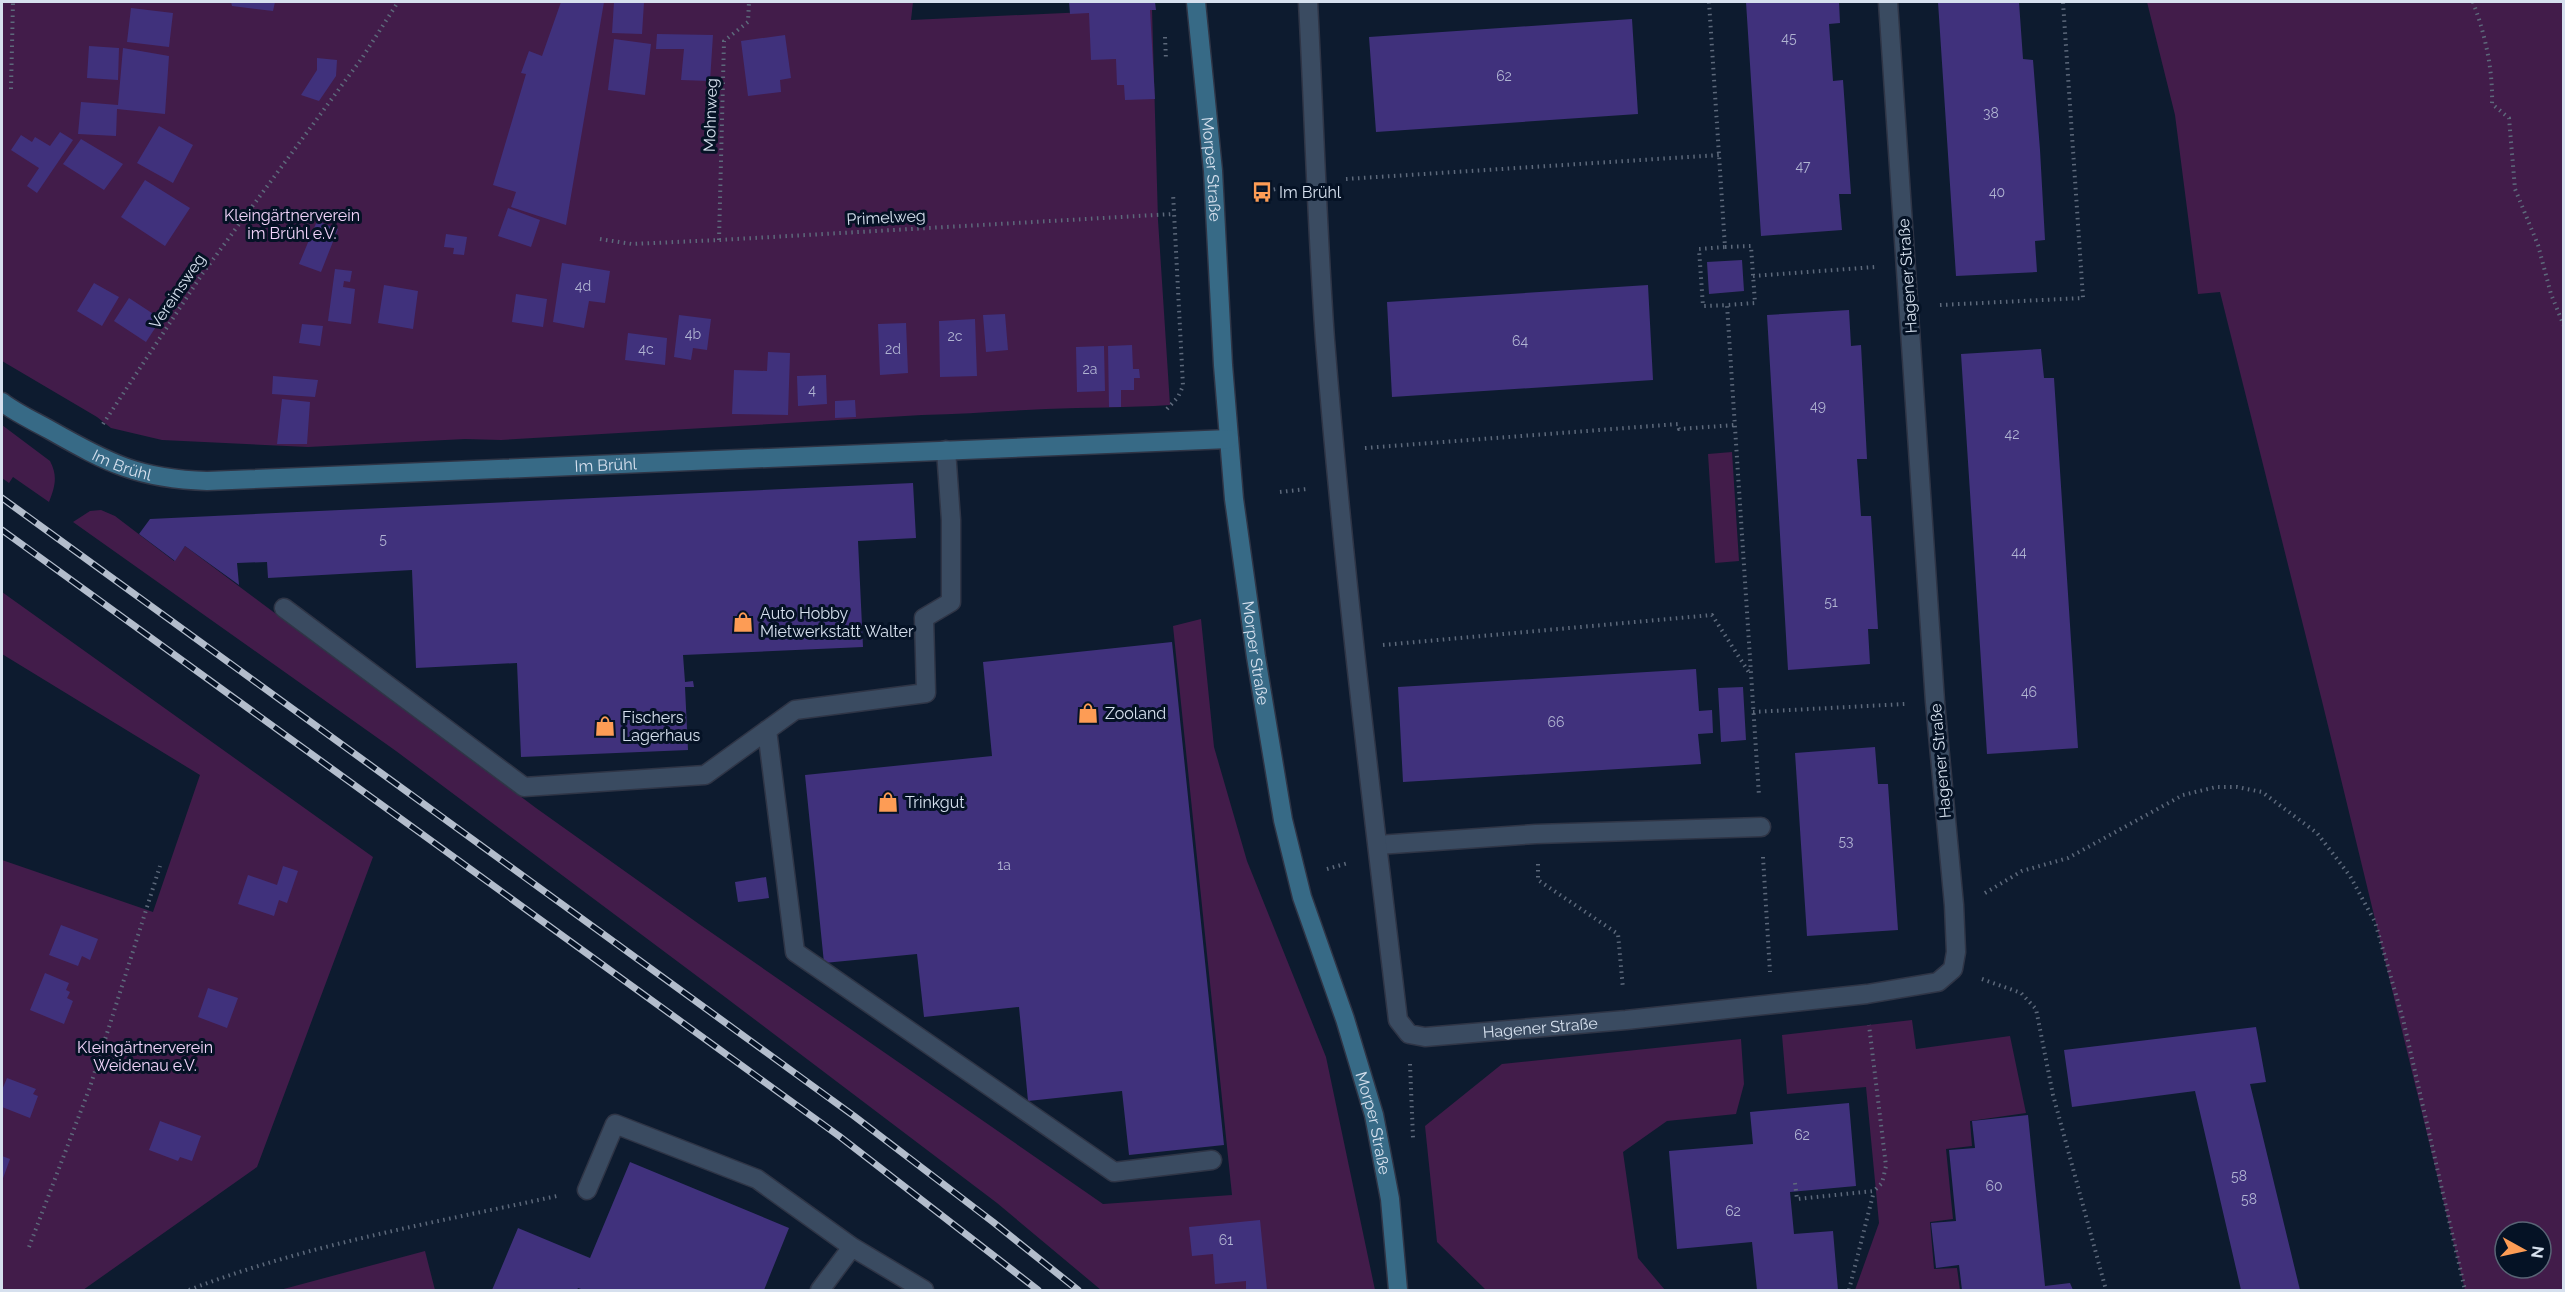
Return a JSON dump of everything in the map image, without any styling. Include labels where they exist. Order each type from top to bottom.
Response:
[{"type":"main road","name":"Morper Straße","points":[[1196,2],[1212,171],[1223,365],[1234,499],[1256,657],[1283,820],[1297,878],[1315,939],[1357,1053],[1374,1115],[1390,1200],[1398,1290]]},
{"type":"main road","name":"Im Brühl","points":[[2,402],[93,455],[140,474],[171,480],[207,481],[1229,439]]},
{"type":"street","points":[[1308,2],[1325,338],[1378,849],[1536,834],[1761,827]]},
{"type":"street","name":"Hagener Straße","points":[[1378,849],[1398,1020],[1408,1034],[1425,1037],[1772,1005],[1866,994],[1938,982],[1953,969],[1956,952],[1954,905],[1935,702],[1888,2]]},
{"type":"street","points":[[284,608],[524,787],[705,775],[795,710],[926,693],[924,618],[951,602],[951,520],[946,450]]},
{"type":"street","points":[[767,730],[795,952],[1114,1172],[1212,1160]]},
{"type":"street","points":[[587,1190],[615,1124],[757,1179],[852,1246],[924,1290]]},
{"type":"street","points":[[820,1290],[852,1246]]},
{"type":"path","points":[[11,89],[13,2]]},
{"type":"path","name":"Vereinsweg","points":[[93,455],[104,422],[202,273],[362,58],[398,2]]},
{"type":"path","name":"Mohnweg","points":[[719,240],[724,41],[748,22],[749,2]]},
{"type":"path","points":[[1709,2],[1725,247]]},
{"type":"path","points":[[1909,307],[2083,298],[2063,2]]},
{"type":"path","points":[[2473,2],[2480,21],[2493,80],[2492,104],[2509,118],[2515,189],[2538,245],[2551,294],[2564,326]]},
{"type":"path","points":[[1262,192],[1317,181],[1719,154]]},
{"type":"path","points":[[1173,193],[1183,368]]},
{"type":"path","name":"Primelweg","points":[[600,239],[632,244],[1173,214]]},
{"type":"path","points":[[1751,246],[1753,276],[1755,303],[1703,306],[1699,249],[1751,246]]},
{"type":"path","points":[[1753,276],[1906,265]]},
{"type":"path","points":[[1727,305],[1772,1005]]},
{"type":"path","points":[[1335,451],[1678,424],[1679,429],[1735,425]]},
{"type":"path","points":[[1356,648],[1712,615],[1751,676]]},
{"type":"path","points":[[1753,712],[1935,702]]},
{"type":"path","points":[[1954,905],[1972,900],[2022,871],[2068,858],[2183,795],[2216,787],[2237,787],[2262,792],[2317,833],[2350,876],[2374,922],[2403,1019],[2465,1290]]},
{"type":"path","points":[[1536,834],[1538,880],[1618,934],[1622,985]]},
{"type":"path","points":[[1297,878],[1378,849]]},
{"type":"path","points":[[29,1247],[90,1088],[160,866]]},
{"type":"path","points":[[1953,969],[2021,993],[2036,1009],[2053,1095],[2106,1290]]},
{"type":"path","points":[[1849,1290],[1874,1191],[1882,1183],[1886,1166],[1866,994]]},
{"type":"path","points":[[1795,1184],[1797,1199],[1874,1191]]},
{"type":"path","points":[[189,1290],[242,1270],[355,1239],[587,1190]]},
{"type":"green space","name":"Kleingärtnerverein im Brühl e.V.","points":[[2,2],[913,2],[911,20],[1152,9],[1158,220],[1170,405],[922,415],[501,440],[465,439],[308,447],[162,440],[111,428],[97,417],[2,361]]},
{"type":"green space","points":[[2147,2],[2563,2],[2563,1290],[2465,1290],[2220,292],[2198,294],[2175,115]]},
{"type":"green space","points":[[2,425],[50,461],[55,481],[49,502],[13,477],[9,483],[2,478]]},
{"type":"green space","points":[[1732,452],[1739,561],[1715,563],[1708,454]]},
{"type":"green space","points":[[101,510],[115,516],[174,561],[185,546],[536,808],[1103,1204],[1232,1195],[1173,626],[1201,619],[1214,747],[1247,861],[1326,1057],[1375,1290],[1101,1290],[997,1203],[396,751],[73,522],[90,511]]},
{"type":"green space","name":"Kleingärtnerverein Weidenau e.V.","points":[[2,592],[373,857],[257,1167],[83,1290],[2,1290],[2,860],[153,912],[200,775],[2,654]]},
{"type":"green space","points":[[1912,1020],[1916,1049],[2010,1036],[2026,1113],[1970,1121],[1972,1146],[1946,1149],[1953,1219],[1930,1222],[1934,1269],[1957,1268],[1960,1290],[1855,1290],[1879,1223],[1866,1087],[1787,1094],[1782,1035]]},
{"type":"green space","points":[[1741,1039],[1744,1084],[1736,1114],[1667,1121],[1623,1152],[1638,1258],[1665,1290],[1486,1290],[1437,1242],[1425,1126],[1502,1064]]},
{"type":"green space","points":[[425,1251],[435,1290],[280,1290]]},
{"type":"building","points":[[231,2],[275,2],[273,11],[232,6]]},
{"type":"building","points":[[561,2],[604,2],[566,225],[511,207],[516,192],[493,185],[526,74],[521,73],[529,51],[542,56]]},
{"type":"building","points":[[614,2],[644,2],[642,34],[612,33]]},
{"type":"building","points":[[1069,2],[1155,2],[1156,10],[1150,10],[1155,99],[1125,100],[1124,85],[1117,85],[1116,59],[1091,60],[1089,13],[1070,14]]},
{"type":"building","points":[[1746,2],[1839,2],[1840,23],[1829,24],[1833,81],[1843,80],[1851,194],[1839,194],[1842,230],[1761,236]]},
{"type":"building","points":[[1938,2],[2019,2],[2023,59],[2033,60],[2040,150],[2045,240],[2035,241],[2037,272],[1956,276]]},
{"type":"building","points":[[131,8],[173,13],[169,47],[127,42]]},
{"type":"building","points":[[1632,19],[1638,114],[1376,132],[1369,37]]},
{"type":"building","points":[[657,34],[713,35],[710,81],[681,80],[684,49],[656,49]]},
{"type":"building","points":[[785,35],[791,78],[780,80],[781,92],[748,96],[741,41]]},
{"type":"building","points":[[614,39],[651,44],[645,95],[608,90]]},
{"type":"building","points":[[89,46],[119,48],[118,80],[87,78]]},
{"type":"building","points":[[123,48],[169,56],[165,114],[117,109],[116,136],[78,134],[81,102],[118,105]]},
{"type":"building","points":[[317,58],[337,60],[336,76],[319,101],[301,95],[317,70]]},
{"type":"building","points":[[159,126],[193,145],[173,183],[137,163]]},
{"type":"building","points":[[60,132],[73,140],[37,193],[27,186],[39,168],[11,150],[21,135],[32,142],[35,137],[50,146]]},
{"type":"building","points":[[81,139],[123,164],[104,190],[63,164]]},
{"type":"building","points":[[145,180],[190,208],[165,246],[121,217]]},
{"type":"building","points":[[508,208],[540,220],[531,247],[498,236]]},
{"type":"building","points":[[317,221],[338,229],[321,272],[299,264]]},
{"type":"building","points":[[446,234],[467,237],[464,255],[453,254],[454,248],[444,247]]},
{"type":"building","points":[[1742,260],[1744,291],[1709,294],[1707,262]]},
{"type":"building","points":[[562,263],[610,271],[605,303],[589,301],[584,328],[553,322]]},
{"type":"building","points":[[335,269],[352,271],[350,282],[344,281],[343,287],[355,289],[351,324],[328,321]]},
{"type":"building","points":[[94,283],[119,297],[102,326],[77,311]]},
{"type":"building","points":[[384,285],[418,291],[413,329],[378,323]]},
{"type":"building","points":[[1648,285],[1653,380],[1392,397],[1387,302]]},
{"type":"building","points":[[516,294],[547,299],[543,327],[512,322]]},
{"type":"building","points":[[129,298],[161,319],[146,342],[114,321]]},
{"type":"building","points":[[1849,310],[1851,346],[1861,345],[1867,459],[1857,459],[1861,516],[1871,516],[1878,629],[1868,629],[1870,664],[1788,670],[1767,315]]},
{"type":"building","points":[[1005,314],[1008,350],[986,352],[983,315]]},
{"type":"building","points":[[679,315],[711,319],[707,350],[693,348],[691,360],[674,357]]},
{"type":"building","points":[[975,319],[977,376],[940,377],[939,321]]},
{"type":"building","points":[[906,323],[908,373],[880,375],[878,324]]},
{"type":"building","points":[[302,324],[323,326],[320,346],[299,343]]},
{"type":"building","points":[[628,333],[667,338],[665,365],[625,360]]},
{"type":"building","points":[[1132,345],[1133,369],[1139,369],[1140,378],[1134,378],[1134,390],[1121,390],[1121,407],[1109,407],[1108,346]]},
{"type":"building","points":[[1104,346],[1105,391],[1077,392],[1076,347]]},
{"type":"building","points":[[2041,349],[2044,378],[2054,378],[2078,748],[1987,754],[1961,354]]},
{"type":"building","points":[[768,352],[790,353],[788,415],[732,414],[734,370],[767,371]]},
{"type":"building","points":[[826,375],[827,404],[798,406],[797,376]]},
{"type":"building","points":[[273,376],[318,380],[315,397],[272,394]]},
{"type":"building","points":[[282,399],[310,402],[307,444],[277,444]]},
{"type":"building","points":[[855,400],[856,417],[835,418],[835,401]]},
{"type":"building","points":[[913,483],[916,538],[858,541],[863,647],[683,655],[685,682],[693,681],[694,687],[685,687],[688,750],[521,757],[517,663],[416,668],[412,570],[268,578],[267,562],[237,563],[239,585],[185,546],[175,561],[139,534],[150,519]]},
{"type":"building","points":[[1172,642],[1224,1145],[1129,1155],[1122,1091],[1028,1101],[1019,1007],[924,1017],[917,954],[824,963],[805,775],[992,756],[983,662]]},
{"type":"building","points":[[1696,669],[1699,711],[1712,710],[1713,733],[1698,734],[1701,764],[1403,782],[1398,687]]},
{"type":"building","points":[[1743,687],[1746,740],[1721,742],[1718,688]]},
{"type":"building","points":[[1875,747],[1878,784],[1888,784],[1898,930],[1807,936],[1795,753]]},
{"type":"building","points":[[283,866],[298,871],[287,903],[279,900],[274,916],[238,904],[248,875],[277,885]]},
{"type":"building","points":[[766,877],[769,898],[738,902],[735,882]]},
{"type":"building","points":[[61,925],[98,939],[90,960],[82,956],[78,966],[49,955]]},
{"type":"building","points":[[45,973],[69,983],[66,990],[70,992],[67,998],[73,1001],[64,1024],[30,1010]]},
{"type":"building","points":[[208,988],[238,998],[227,1028],[198,1017]]},
{"type":"building","points":[[2256,1027],[2266,1082],[2250,1084],[2300,1290],[2241,1290],[2195,1091],[2072,1107],[2064,1050]]},
{"type":"building","points":[[7,1078],[36,1089],[33,1094],[38,1096],[30,1118],[2,1107],[2,1090]]},
{"type":"building","points":[[1849,1103],[1856,1186],[1790,1192],[1794,1234],[1833,1231],[1838,1290],[1757,1290],[1752,1242],[1677,1249],[1669,1151],[1753,1144],[1750,1112]]},
{"type":"building","points":[[2028,1115],[2045,1286],[2070,1283],[2073,1290],[1962,1290],[1959,1265],[1936,1268],[1931,1223],[1956,1221],[1949,1150],[1975,1148],[1972,1121]]},
{"type":"building","points":[[160,1121],[201,1136],[192,1161],[180,1157],[178,1161],[149,1150]]},
{"type":"building","points":[[2,1156],[10,1159],[2,1181]]},
{"type":"building","points":[[630,1162],[789,1228],[764,1290],[584,1290],[578,1288],[577,1290],[492,1290],[518,1228],[590,1258]]},
{"type":"building","points":[[1260,1220],[1267,1290],[1246,1290],[1246,1281],[1215,1284],[1213,1254],[1192,1256],[1189,1227]]},
{"type":"railway","points":[[2,498],[854,1116],[1078,1290]]},
{"type":"railway","points":[[2,530],[839,1136],[1038,1290]]},
{"type":"place","name":"Im Brühl","points":[[1262,192]]},
{"type":"place","name":"Auto Hobby Mietwerkstatt Walter","points":[[743,622]]},
{"type":"place","name":"Zooland","points":[[1088,713]]},
{"type":"place","name":"Fischers Lagerhaus","points":[[605,726]]},
{"type":"place","name":"Trinkgut","points":[[888,802]]}]
